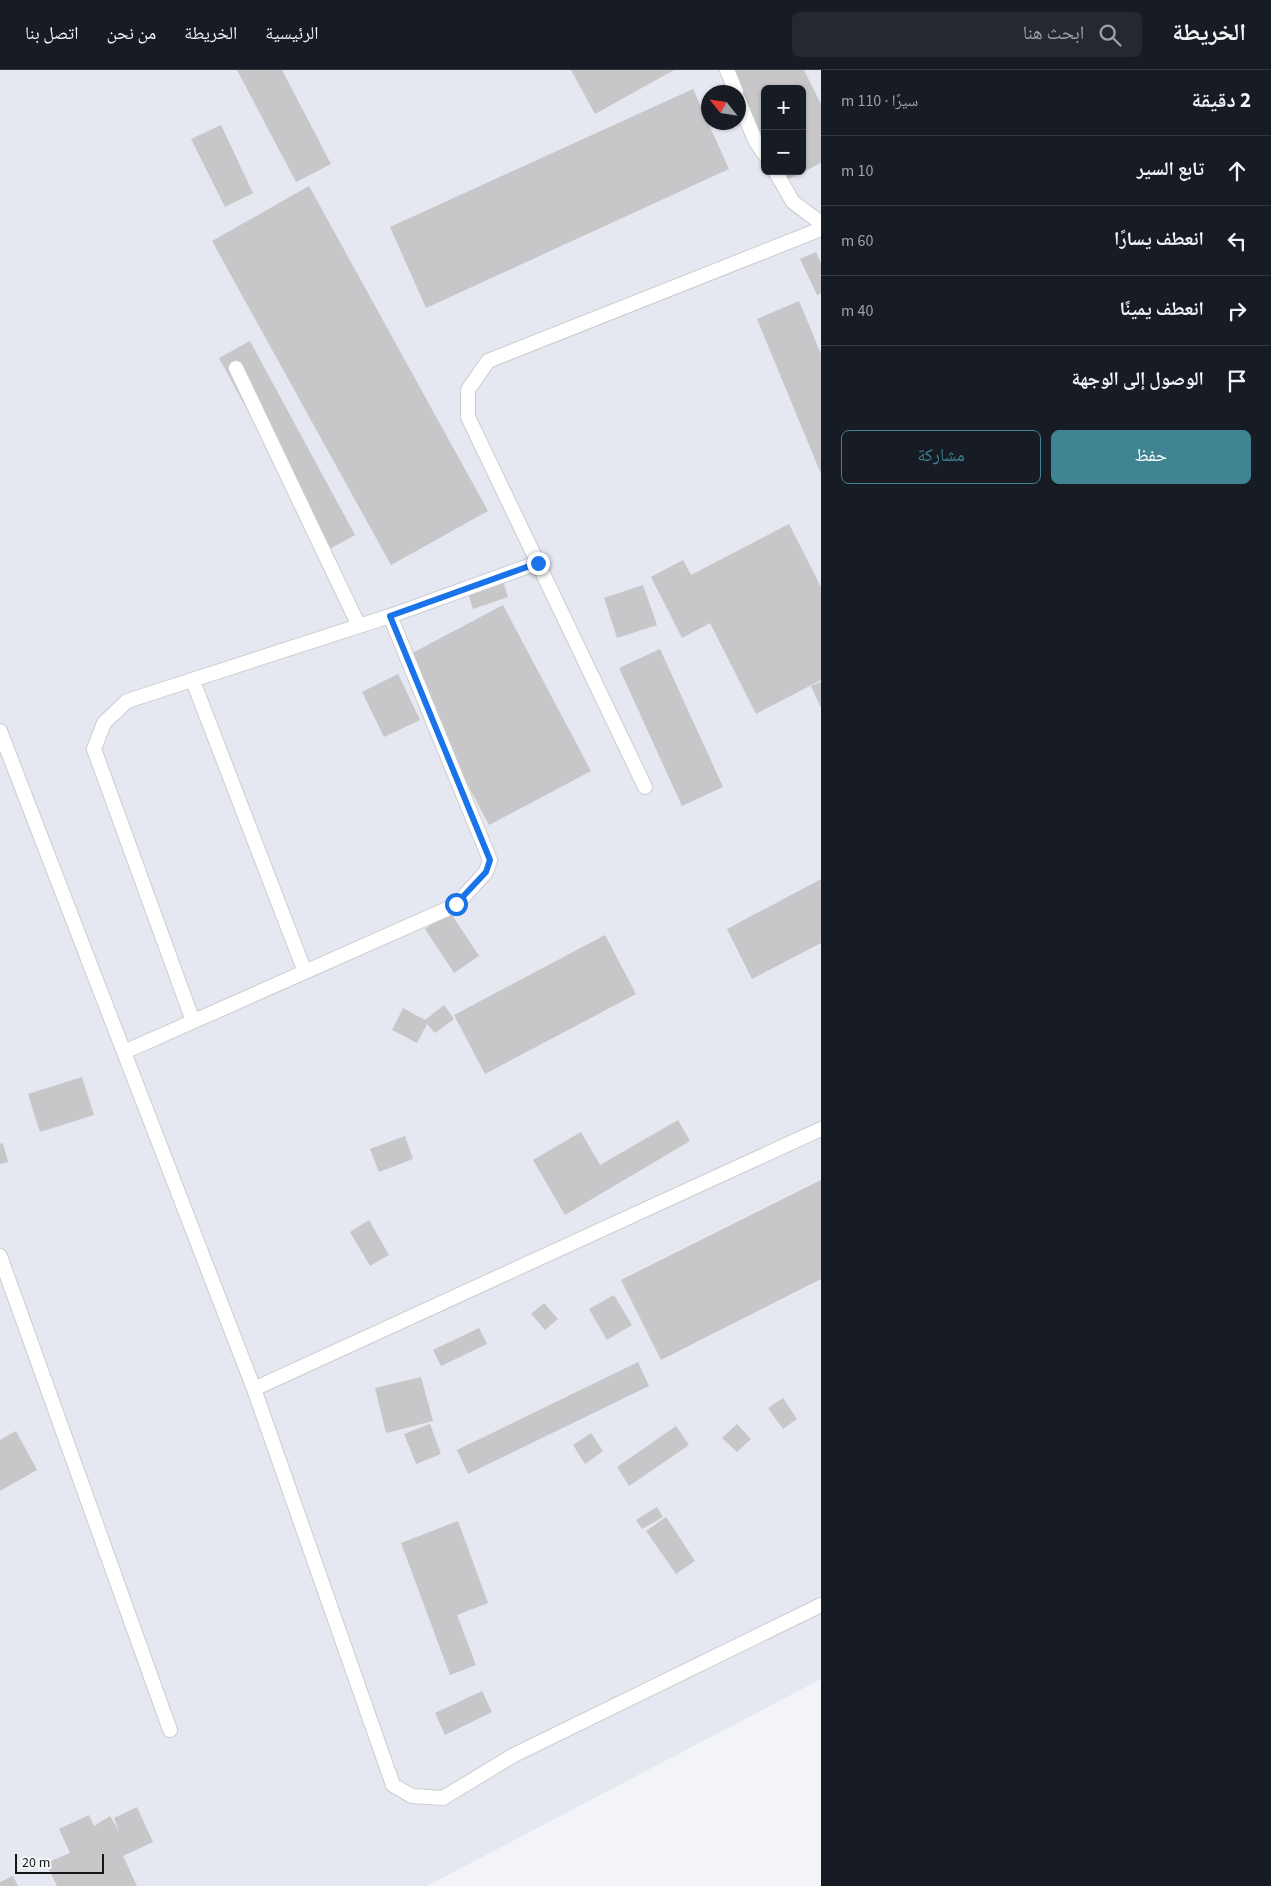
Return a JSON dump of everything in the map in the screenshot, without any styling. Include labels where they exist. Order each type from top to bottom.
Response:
[{"type":"lane","points":[[727,70],[733,85]]},
{"type":"lane","points":[[746,117],[761,148]]},
{"type":"lane","points":[[777,175],[793,202],[821,223]]},
{"type":"lane","points":[[645,787],[468,417],[468,390],[488,361],[821,229]]},
{"type":"lane","points":[[236,368],[359,626]]},
{"type":"lane","points":[[193,1022],[94,749],[104,723],[126,702],[390,616],[538,563]]},
{"type":"lane","points":[[124,1052],[456,904],[486,872],[490,860],[390,616]]},
{"type":"lane","points":[[193,681],[305,972]]},
{"type":"lane","points":[[0,730],[254,1389],[393,1785],[412,1796],[443,1798],[514,1755],[821,1605]]},
{"type":"lane","points":[[254,1389],[821,1129]]},
{"type":"lane","points":[[0,1256],[170,1730]]},
{"type":"shaded area","points":[[0,70],[821,70],[821,1679],[427,1886],[0,1886]]},
{"type":"building","points":[[237,70],[282,70],[331,164],[296,182]]},
{"type":"building","points":[[571,70],[674,70],[595,114]]},
{"type":"building","points":[[730,70],[804,70],[821,104],[821,163],[806,170],[806,85],[761,85],[761,133],[746,102],[746,85],[737,85]]},
{"type":"building","points":[[693,89],[701,107],[701,130],[711,130],[729,169],[426,308],[390,227]]},
{"type":"building","points":[[221,125],[253,193],[225,207],[191,139]]},
{"type":"building","points":[[782,175],[797,175],[785,181]]},
{"type":"building","points":[[309,186],[488,511],[391,565],[212,241]]},
{"type":"building","points":[[816,252],[821,263],[821,293],[817,295],[800,259]]},
{"type":"building","points":[[799,301],[821,354],[821,474],[757,319]]},
{"type":"building","points":[[250,341],[355,535],[324,552],[219,358]]},
{"type":"building","points":[[789,524],[821,587],[821,680],[756,714],[710,623],[682,638],[651,577],[683,560],[691,575]]},
{"type":"building","points":[[503,581],[508,597],[473,609],[468,593]]},
{"type":"building","points":[[643,585],[657,625],[617,638],[604,598]]},
{"type":"building","points":[[503,605],[591,771],[489,825],[401,659]]},
{"type":"building","points":[[660,649],[723,787],[682,806],[619,668]]},
{"type":"building","points":[[398,674],[420,720],[384,737],[362,692]]},
{"type":"building","points":[[821,682],[821,708],[811,686]]},
{"type":"building","points":[[821,879],[821,943],[752,979],[727,929]]},
{"type":"building","points":[[450,912],[479,956],[454,973],[425,929]]},
{"type":"building","points":[[605,935],[636,994],[485,1074],[454,1015]]},
{"type":"building","points":[[444,1005],[454,1019],[435,1033],[427,1024],[417,1043],[392,1030],[403,1008],[425,1020]]},
{"type":"building","points":[[82,1077],[94,1115],[40,1132],[28,1094]]},
{"type":"building","points":[[678,1120],[690,1141],[565,1215],[533,1160],[581,1132],[600,1165]]},
{"type":"building","points":[[405,1136],[413,1159],[379,1172],[370,1149]]},
{"type":"building","points":[[3,1143],[8,1162],[0,1164],[0,1144]]},
{"type":"building","points":[[821,1180],[821,1279],[661,1360],[621,1280]]},
{"type":"building","points":[[369,1220],[389,1255],[370,1266],[350,1232]]},
{"type":"building","points":[[614,1295],[632,1325],[607,1340],[589,1309]]},
{"type":"building","points":[[544,1303],[558,1319],[545,1330],[531,1314]]},
{"type":"building","points":[[479,1328],[487,1344],[441,1366],[433,1350]]},
{"type":"building","points":[[638,1362],[649,1386],[468,1474],[457,1450]]},
{"type":"building","points":[[421,1377],[433,1421],[386,1433],[375,1388]]},
{"type":"building","points":[[783,1398],[797,1419],[783,1429],[768,1408]]},
{"type":"building","points":[[430,1424],[441,1454],[416,1464],[404,1434]]},
{"type":"building","points":[[737,1424],[751,1439],[737,1452],[722,1438]]},
{"type":"building","points":[[676,1426],[689,1445],[629,1486],[617,1467]]},
{"type":"building","points":[[16,1431],[37,1470],[0,1491],[0,1440]]},
{"type":"building","points":[[591,1433],[603,1451],[585,1464],[573,1445]]},
{"type":"building","points":[[657,1507],[663,1517],[642,1529],[636,1520]]},
{"type":"building","points":[[666,1517],[695,1561],[676,1574],[646,1531]]},
{"type":"building","points":[[458,1521],[488,1603],[457,1615],[476,1665],[450,1675],[401,1543]]},
{"type":"building","points":[[482,1691],[492,1712],[445,1735],[435,1713]]},
{"type":"building","points":[[137,1807],[153,1842],[123,1856],[137,1886],[57,1886],[46,1863],[70,1853],[59,1829],[89,1815],[94,1826],[110,1816],[119,1831],[114,1818]]},
{"type":"building","points":[[13,1876],[18,1886],[0,1886],[0,1882]]},
{"type":"route","points":[[456,904],[486,872],[490,860],[390,616],[538,563]]}]
